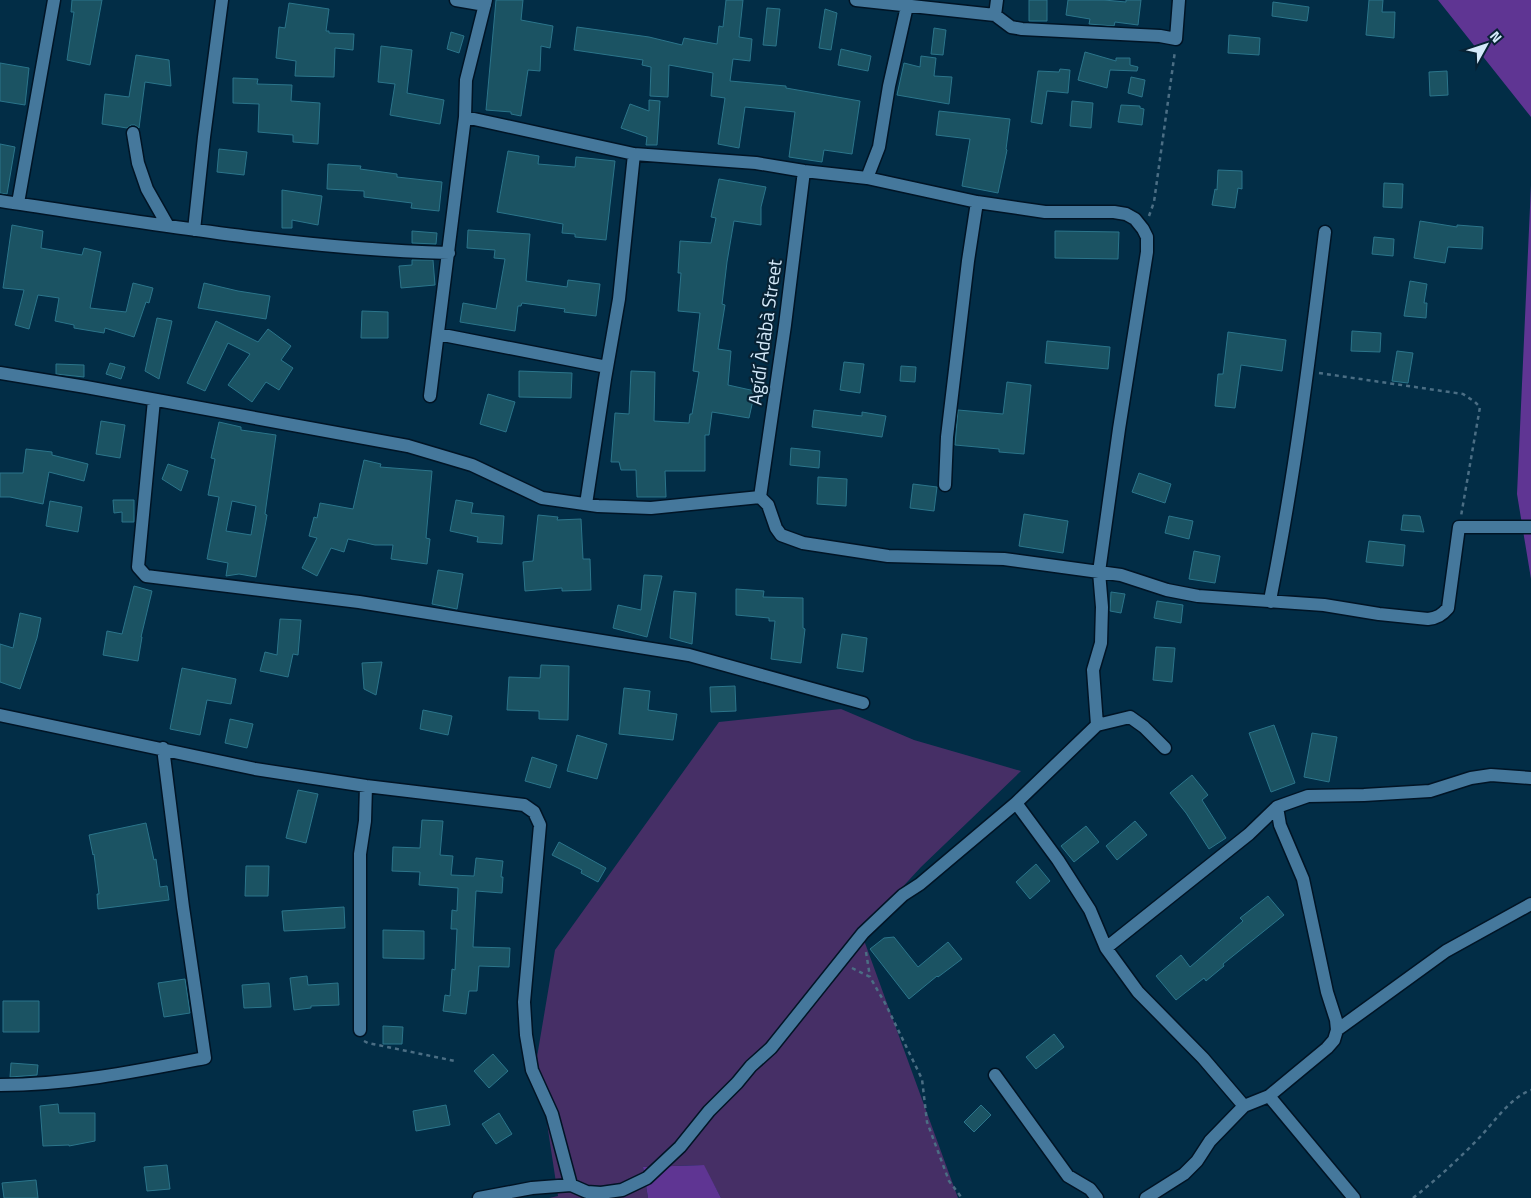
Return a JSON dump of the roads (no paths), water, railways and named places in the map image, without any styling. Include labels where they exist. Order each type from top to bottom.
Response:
[{"type":"street","points":[[18,204],[54,0]]},
{"type":"street","points":[[194,230],[222,0]]},
{"type":"street","points":[[430,396],[465,117],[466,80],[486,2],[456,0]]},
{"type":"street","points":[[856,0],[995,15],[1011,27],[1022,29],[1160,36],[1176,39],[1179,0]]},
{"type":"street","points":[[995,15],[997,0]]},
{"type":"street","points":[[867,178],[879,147],[889,86],[907,6]]},
{"type":"street","points":[[465,117],[634,154],[756,163],[867,178],[978,202],[1045,212],[1114,212],[1126,214],[1135,219],[1144,229],[1147,237],[1147,252],[1099,572],[1102,606],[1101,643],[1093,670],[1097,725]]},
{"type":"street","points":[[133,133],[138,163],[147,189],[168,226]]},
{"type":"street","points":[[586,504],[619,299],[634,154]]},
{"type":"street","name":"Agídí Àdàbà Street","points":[[760,498],[785,326],[804,171]]},
{"type":"street","points":[[0,201],[194,230],[386,252],[448,253]]},
{"type":"street","points":[[945,485],[948,437],[968,261],[978,202]]},
{"type":"street","points":[[1271,602],[1308,371],[1326,232]]},
{"type":"street","points":[[438,334],[607,368]]},
{"type":"street","points":[[0,374],[408,446],[472,465],[542,498],[586,504],[651,508],[760,498],[768,505],[776,528],[781,535],[803,543],[888,556],[1004,559],[1122,575],[1167,590],[1198,596],[1324,605],[1379,614],[1428,619],[1443,614],[1448,608],[1459,527],[1531,527]]},
{"type":"street","points":[[154,400],[138,567],[146,576],[359,602],[689,655],[863,704]]},
{"type":"street","points":[[0,715],[255,768],[366,786],[524,805],[534,812],[540,825],[524,1002],[526,1035],[532,1070],[552,1114],[571,1185]]},
{"type":"street","points":[[480,1198],[532,1188],[571,1185],[587,1192],[620,1194],[647,1178],[680,1147],[709,1110],[771,1048],[798,1013],[838,968],[863,933],[903,895],[920,884],[1016,803],[1097,725],[1130,717],[1144,727],[1165,748]]},
{"type":"street","points":[[0,1085],[34,1085],[145,1070],[205,1058],[184,916],[163,748]]},
{"type":"street","points":[[1106,948],[1249,834],[1277,807],[1308,796],[1430,791],[1471,778],[1491,775],[1531,778]]},
{"type":"street","points":[[360,1030],[360,854],[365,821],[366,786]]},
{"type":"street","points":[[1016,803],[1058,860],[1090,910],[1106,948],[1138,992],[1203,1058],[1244,1106]]},
{"type":"street","points":[[1146,1198],[1184,1174],[1197,1161],[1210,1141],[1244,1106],[1269,1096],[1334,1040],[1337,1030],[1336,1020],[1327,992],[1303,879],[1280,826],[1277,807]]},
{"type":"street","points":[[1337,1030],[1446,951],[1531,904]]},
{"type":"street","points":[[995,1075],[1068,1176],[1090,1189],[1097,1198]]},
{"type":"street","points":[[1269,1096],[1354,1198]]}]
